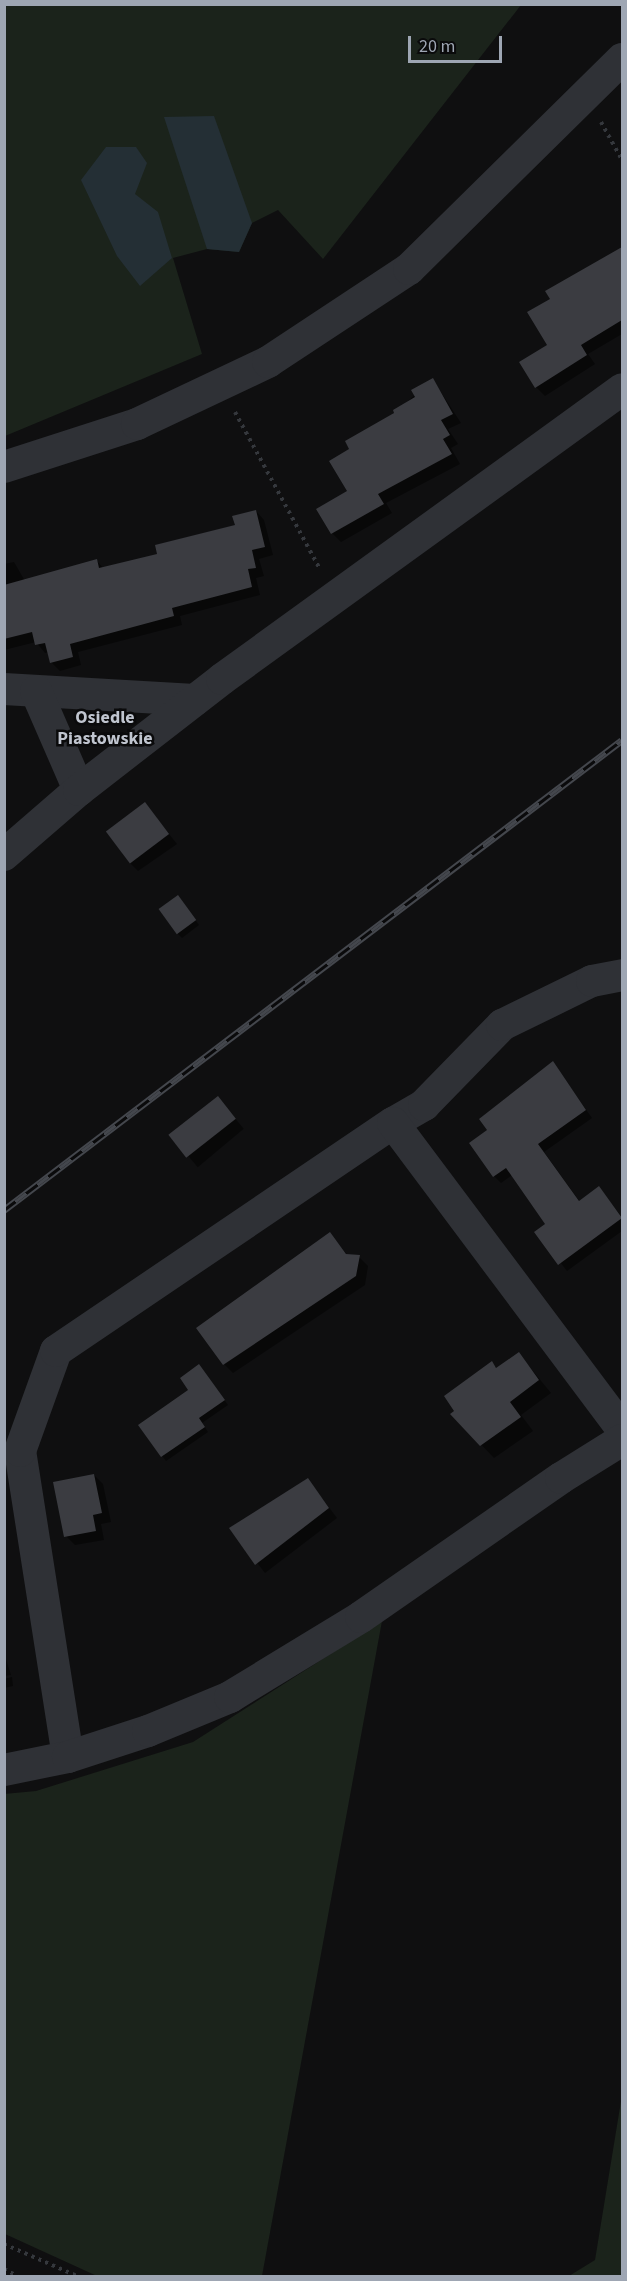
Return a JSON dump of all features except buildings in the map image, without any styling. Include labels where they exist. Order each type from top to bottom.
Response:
[{"type":"street","points":[[4,467],[137,424],[268,362],[409,269],[622,59]]},
{"type":"street","points":[[4,855],[79,790],[195,700],[622,389]]},
{"type":"street","points":[[4,689],[195,700]]},
{"type":"street","points":[[36,691],[79,790]]},
{"type":"street","points":[[68,1757],[20,1451],[56,1351],[393,1123],[424,1105],[502,1025],[592,981],[622,975]]},
{"type":"street","points":[[393,1123],[622,1428]]},
{"type":"street","points":[[4,1770],[68,1757],[209,1705],[278,1669],[622,1440]]},
{"type":"path","points":[[586,95],[622,160]]},
{"type":"path","points":[[220,385],[321,570],[341,593]]},
{"type":"path","points":[[4,2244],[77,2277]]},
{"type":"path","points":[[4,2269],[17,2277]]},
{"type":"shaded area","points":[[5,5],[521,5],[323,259],[278,210],[252,223],[239,252],[207,249],[173,258],[202,354],[5,436]]},
{"type":"shaded area","points":[[214,116],[252,223],[239,252],[207,249],[164,117]]},
{"type":"shaded area","points":[[106,147],[136,147],[147,163],[135,194],[158,212],[172,258],[140,286],[117,256],[81,180]]},
{"type":"shaded area","points":[[382,1621],[262,2276],[97,2276],[5,2234],[4,1794],[36,1791],[193,1742]]},
{"type":"shaded area","points":[[622,2095],[622,2276],[569,2276],[595,2260]]},
{"type":"railway","points":[[4,1210],[622,740]]},
{"type":"district","name":"Osiedle Piastowskie","points":[[105,729]]}]
